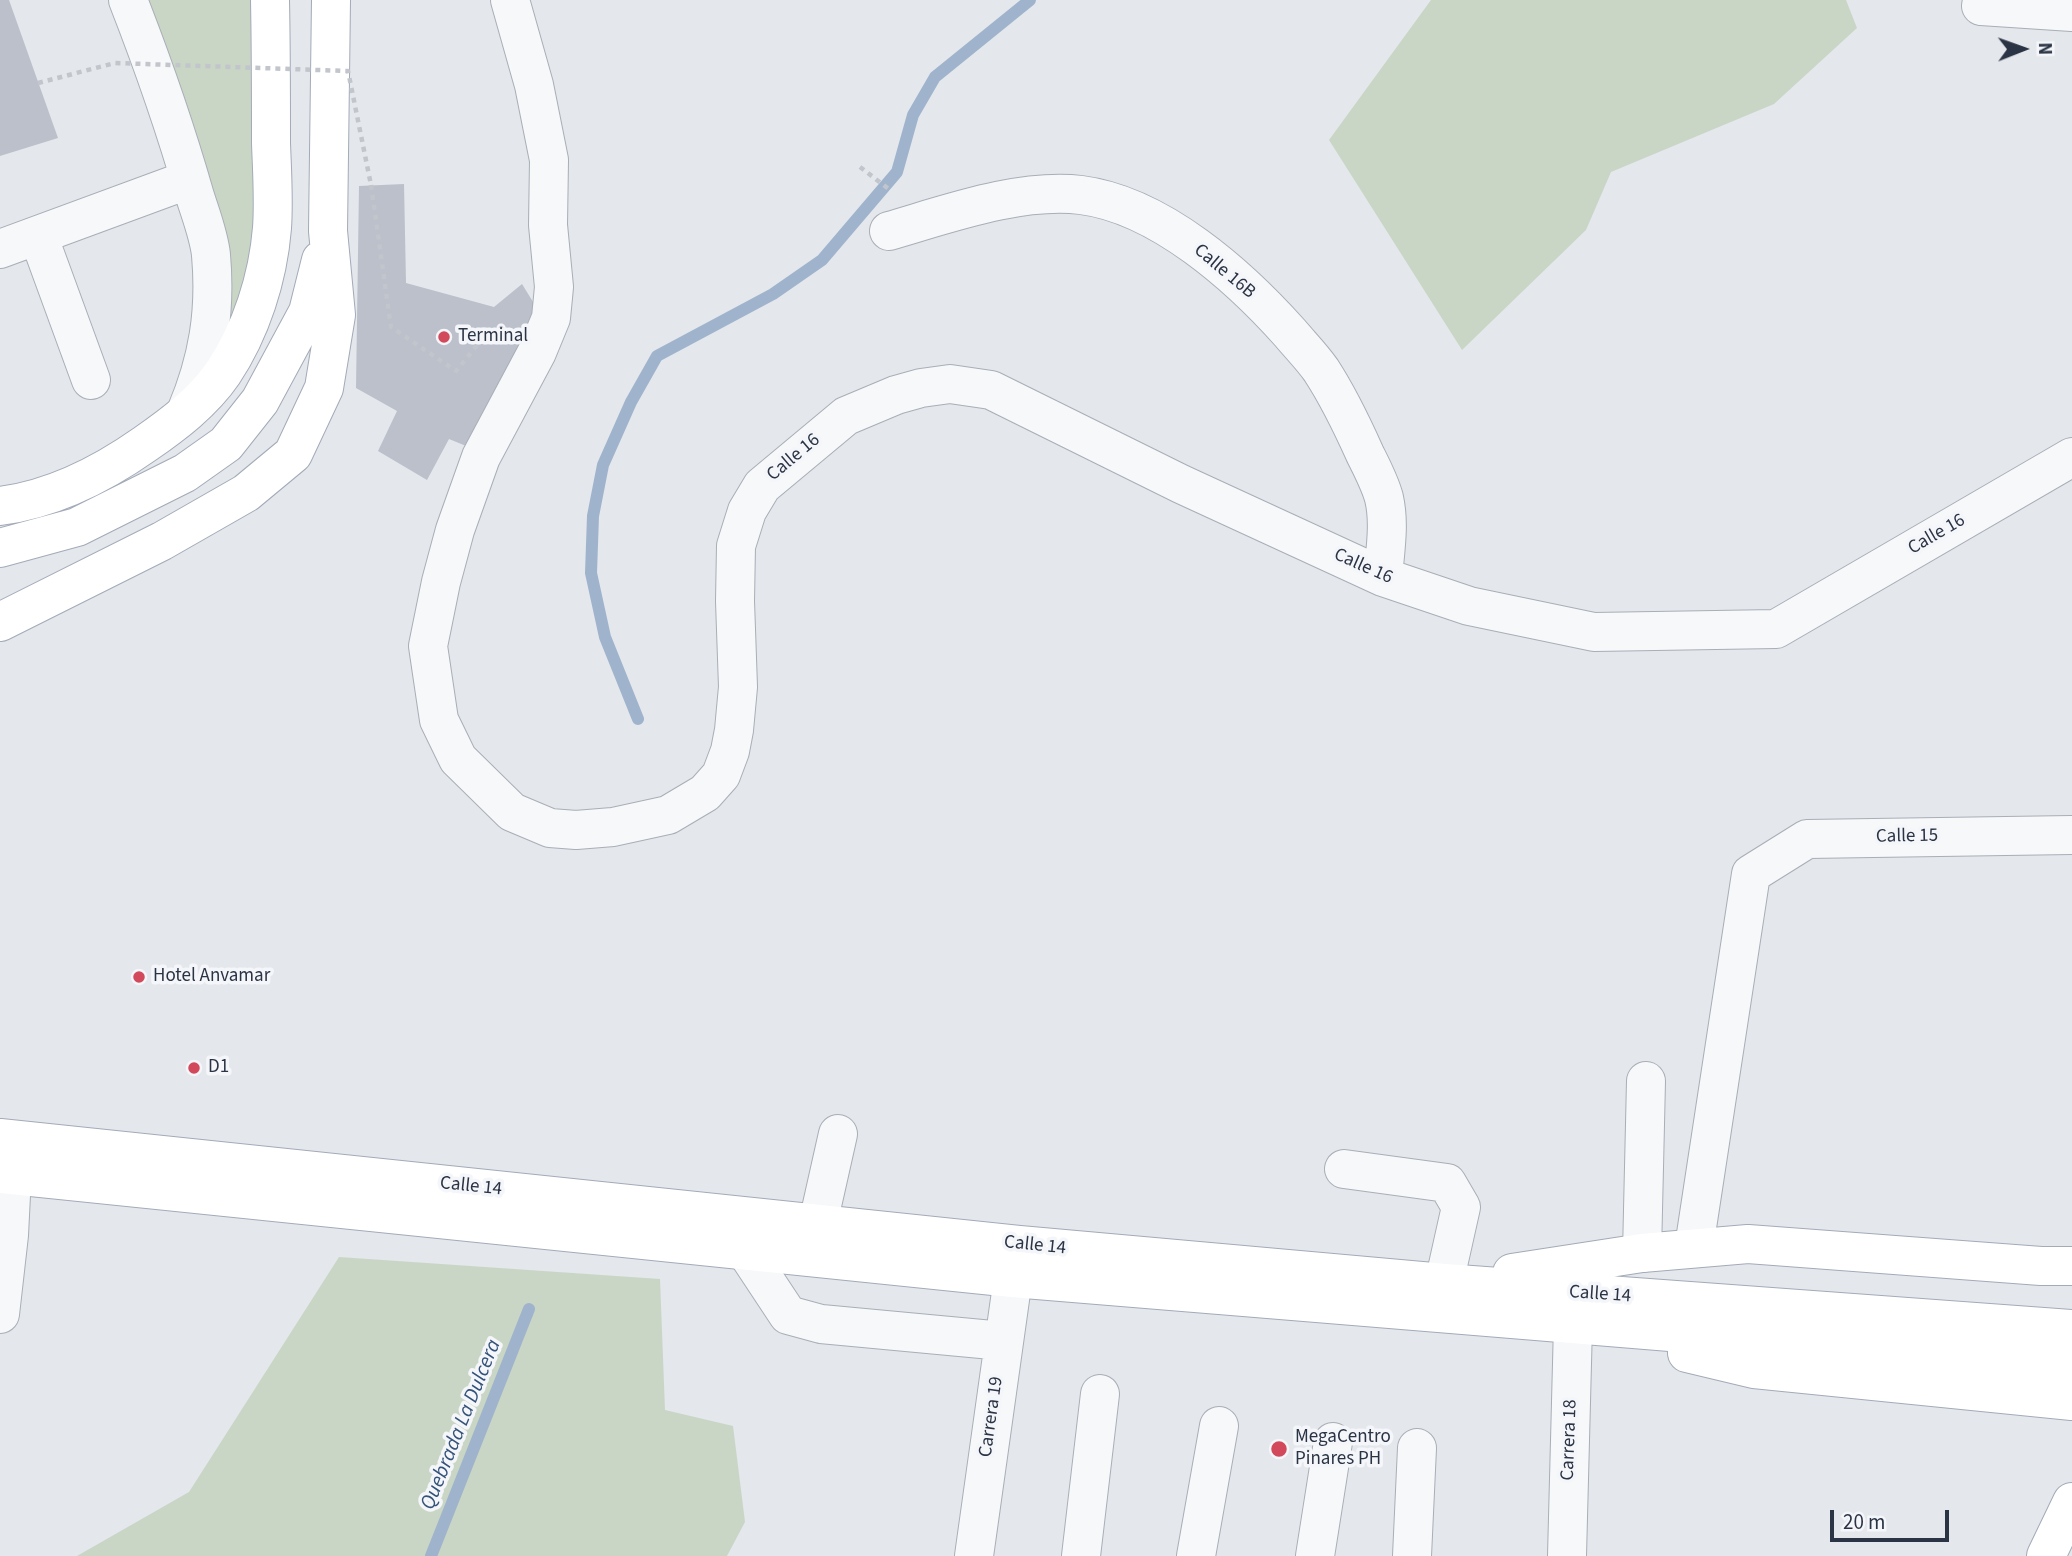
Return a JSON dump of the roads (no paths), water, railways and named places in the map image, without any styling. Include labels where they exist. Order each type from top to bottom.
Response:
[{"type":"main road","points":[[0,506],[26,502],[70,487],[116,463],[201,400],[223,372],[254,311],[265,272],[272,228],[270,0]]},
{"type":"main road","points":[[0,622],[162,541],[246,493],[293,454],[324,388],[336,315],[328,231],[331,0]]},
{"type":"main road","points":[[0,548],[77,527],[185,473],[226,444],[260,401],[308,312],[328,231]]},
{"type":"main road","name":"Calle 14","points":[[6,1151],[818,1223],[1019,1245],[1444,1283],[1666,1316],[2072,1365]]},
{"type":"main road","name":"Calle 14","points":[[6,1151],[745,1250],[1013,1278],[1573,1325],[1666,1316],[2072,1329]]},
{"type":"main road","points":[[1444,1283],[1642,1253],[1748,1244],[2062,1260]]},
{"type":"main road","points":[[1573,1325],[1754,1369],[2072,1401]]},
{"type":"main road","points":[[2046,1556],[2072,1502]]},
{"type":"street","points":[[128,0],[162,87],[211,253],[212,297],[208,342],[201,378],[186,412]]},
{"type":"street","name":"Calle 16","points":[[510,0],[534,86],[549,160],[548,225],[553,281],[551,318],[537,352],[481,457],[455,530],[428,646],[439,720],[458,759],[512,812],[550,828],[576,830],[613,827],[668,815],[705,793],[721,775],[734,730],[738,687],[736,546],[747,512],[762,486],[846,416],[896,395],[950,384],[991,390],[1181,484],[1383,577],[1469,606],[1594,632],[1776,629],[2072,457]]},
{"type":"street","points":[[1982,3],[2072,12]]},
{"type":"street","points":[[0,249],[190,179]]},
{"type":"street","name":"Calle 16B","points":[[894,214],[1045,195],[1081,195],[1133,211],[1162,225],[1205,253],[1238,279],[1275,316],[1320,368],[1353,427],[1384,498],[1387,527],[1383,577]]},
{"type":"street","points":[[38,235],[91,380]]},
{"type":"street","name":"Calle 15","points":[[1694,1247],[1751,874],[1807,839],[2072,835]]},
{"type":"street","points":[[1642,1253],[1646,1081]]},
{"type":"street","points":[[818,1223],[838,1134]]},
{"type":"street","points":[[0,1314],[9,1235],[6,1151]]},
{"type":"street","points":[[1344,1169],[1447,1183],[1461,1207],[1444,1283]]},
{"type":"street","points":[[745,1250],[788,1315],[821,1324],[1003,1341]]},
{"type":"street","name":"Carrera 19","points":[[974,1556],[1013,1278]]},
{"type":"street","name":"Carrera 18","points":[[1567,1556],[1573,1325]]},
{"type":"street","points":[[1081,1556],[1100,1394]]},
{"type":"street","points":[[1196,1556],[1219,1426]]},
{"type":"street","points":[[1315,1556],[1333,1442]]},
{"type":"street","points":[[1412,1556],[1417,1448]]},
{"type":"waterway","name":"Quebrada La Dulcera","points":[[638,719],[605,637],[591,573],[593,516],[603,465],[631,402],[657,356],[773,294],[822,260],[897,172],[913,115],[935,77],[1030,0]]},
{"type":"waterway","name":"Quebrada La Dulcera","points":[[431,1556],[529,1309]]},
{"type":"place","name":"Terminal","points":[[444,337]]},
{"type":"place","name":"Hotel Anvamar","points":[[139,977]]},
{"type":"place","name":"D1","points":[[194,1068]]},
{"type":"place","name":"MegaCentro Pinares PH","points":[[1279,1449]]}]
